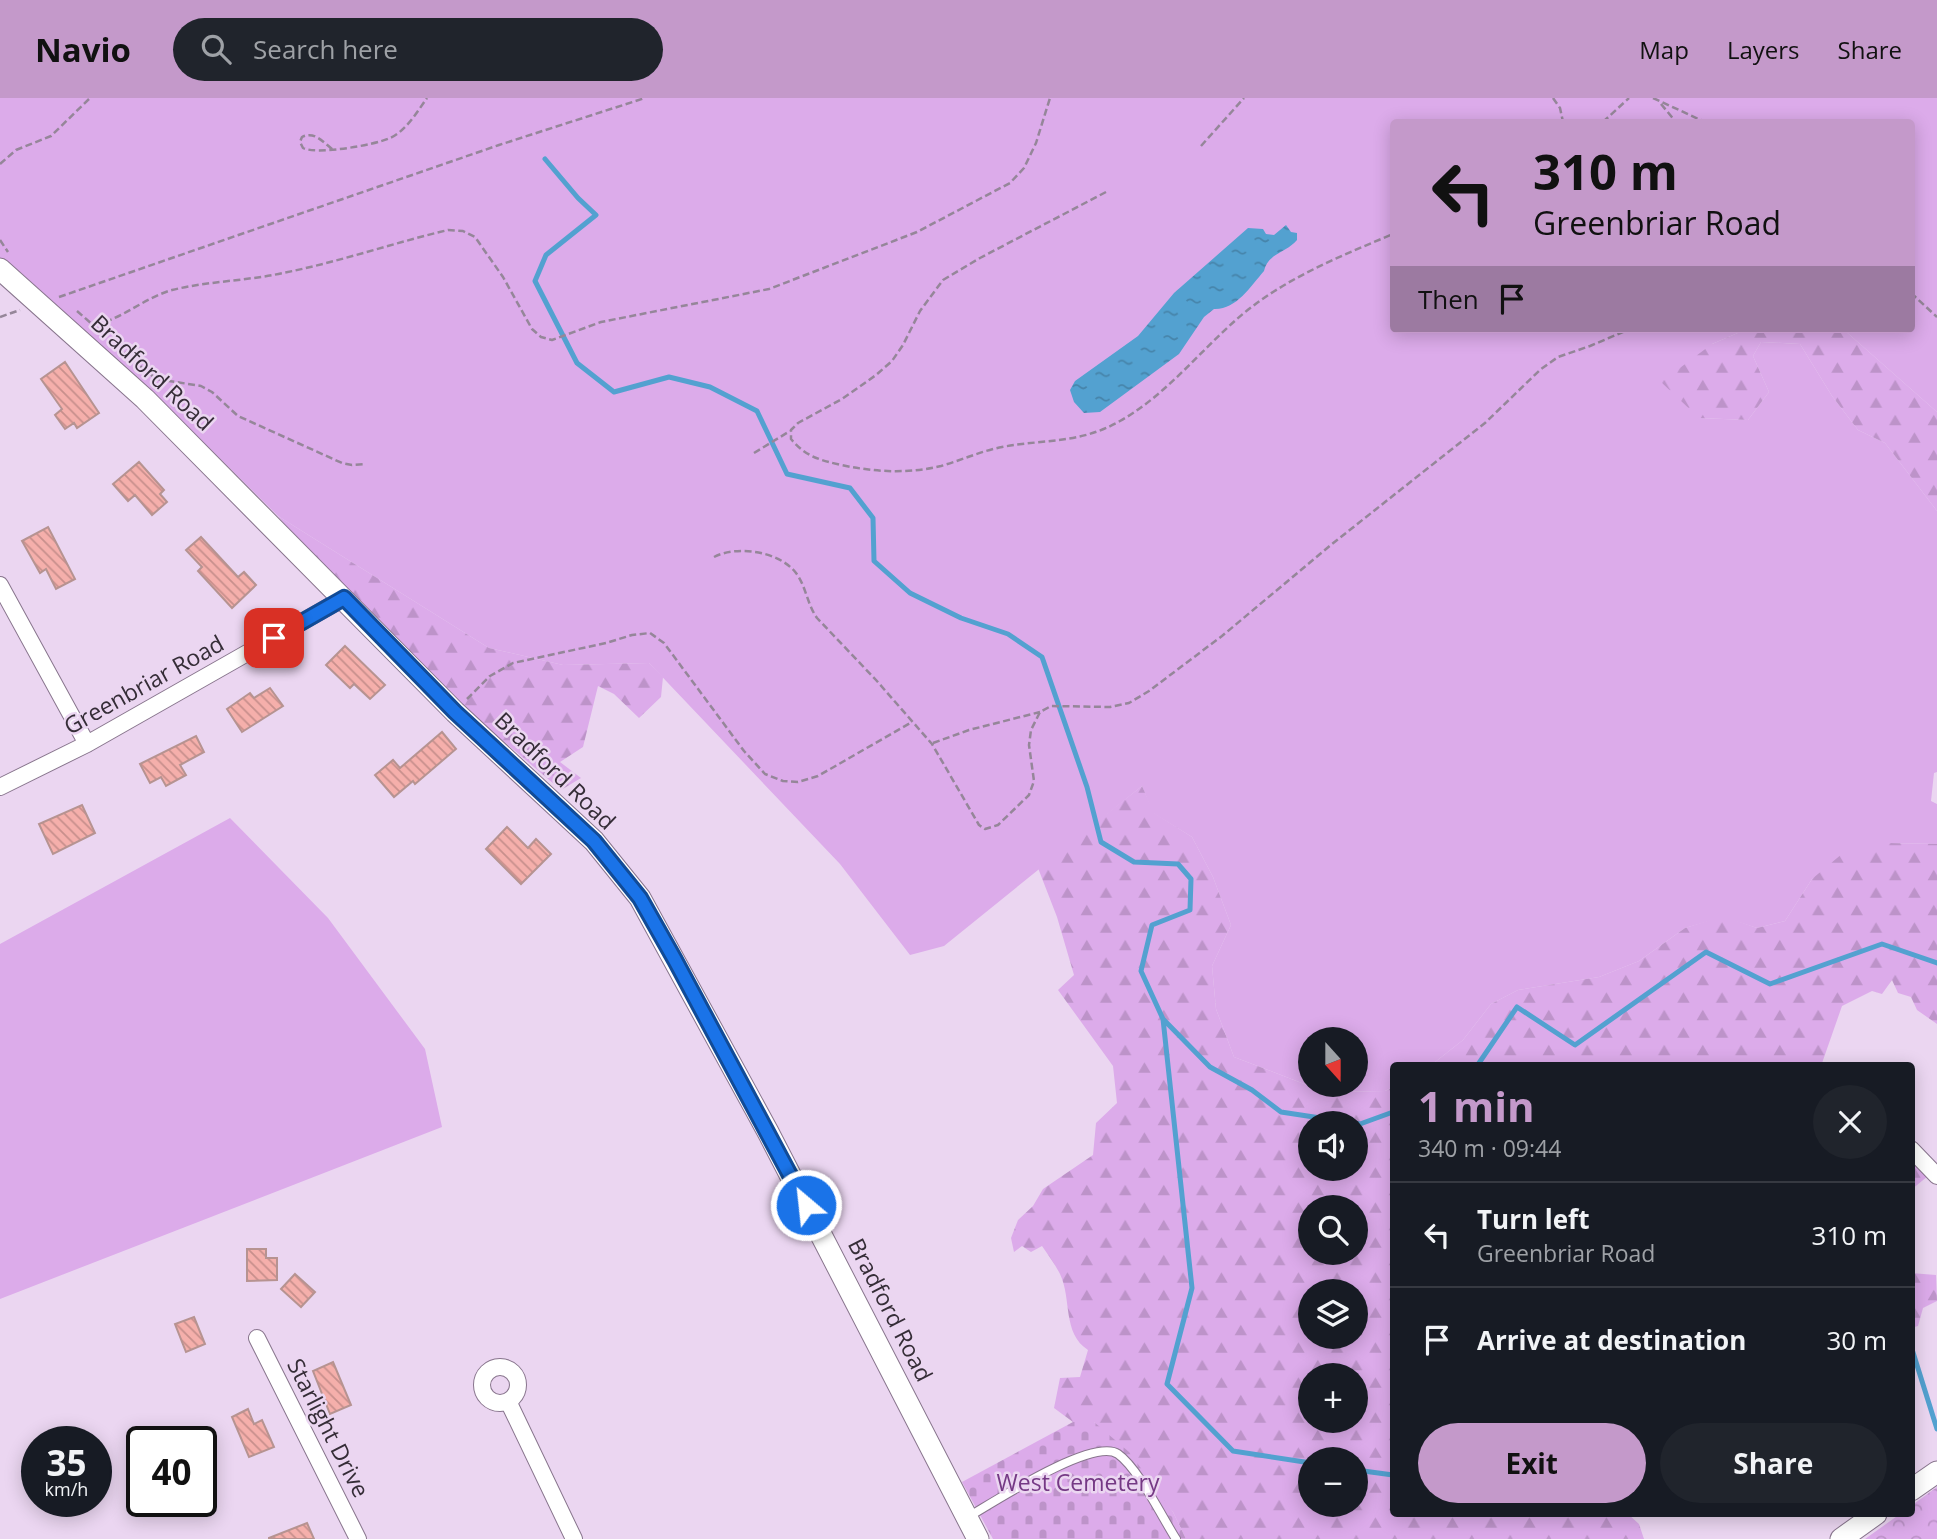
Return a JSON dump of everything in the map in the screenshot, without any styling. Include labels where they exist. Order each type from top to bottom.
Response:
[{"type":"street","name":"Bradford Road","points":[[7,264],[50,297],[145,399],[455,712],[594,841],[640,898],[768,1132],[978,1539]]},
{"type":"street","points":[[0,585],[87,744]]},
{"type":"street","name":"Greenbriar Road","points":[[0,787],[87,744],[344,598]]},
{"type":"street","points":[[1915,1153],[1937,1176]]},
{"type":"street","name":"Starlight Drive","points":[[257,1338],[358,1539]]},
{"type":"street","points":[[508,1401],[574,1539]]},
{"type":"street","points":[[1915,1487],[1937,1472]]},
{"type":"street","points":[[1841,1539],[1872,1517]]},
{"type":"lane","points":[[967,1517],[1063,1464],[1083,1454],[1100,1450],[1117,1453],[1134,1471],[1175,1539]]},
{"type":"path","points":[[0,164],[16,150],[51,136],[90,98]]},
{"type":"path","points":[[331,149],[314,135],[302,136],[300,142],[303,148],[309,151],[331,149],[391,138],[405,126],[427,98]]},
{"type":"path","points":[[50,297],[645,98]]},
{"type":"path","points":[[95,325],[111,321],[150,298],[177,289],[216,281],[281,274],[448,230],[463,231],[475,237],[503,277],[532,329],[541,337],[552,340],[601,322],[769,289],[917,232],[1010,183],[1024,168],[1050,98]]},
{"type":"path","points":[[1201,146],[1244,98]]},
{"type":"path","points":[[1553,98],[1560,108],[1562,119]]},
{"type":"path","points":[[1606,119],[1629,98]]},
{"type":"path","points":[[1653,98],[1698,119]]},
{"type":"path","points":[[1659,102],[1673,119]]},
{"type":"path","points":[[754,453],[798,423],[842,399],[892,361],[920,311],[943,280],[979,258],[1106,192]]},
{"type":"path","points":[[791,430],[791,439],[797,446],[818,460],[888,472],[938,467],[986,450],[1085,437],[1101,432],[1147,402],[1228,327],[1268,295],[1332,258],[1390,235]]},
{"type":"path","points":[[0,240],[7,264]]},
{"type":"path","points":[[50,297],[95,325],[157,379],[201,386],[212,392],[238,416],[342,463],[352,466],[365,464]]},
{"type":"path","points":[[1915,297],[1937,317]]},
{"type":"path","points":[[932,744],[969,730],[1040,712],[1051,706],[1110,707],[1129,703],[1222,636],[1332,544],[1476,430],[1541,369],[1558,357],[1620,333]]},
{"type":"path","points":[[714,557],[723,553],[744,551],[778,559],[789,565],[797,574],[810,608],[817,618],[932,744],[979,825],[991,828],[998,825],[1029,795],[1034,781],[1029,745],[1031,730],[1040,712]]},
{"type":"path","points":[[455,712],[490,676],[513,663],[650,633],[663,643],[744,751],[765,774],[783,781],[798,782],[818,776],[859,750],[912,722]]},
{"type":"green space","points":[[0,98],[1937,98],[1937,412],[1848,333],[1915,333],[1915,119],[1390,119],[1390,333],[1738,333],[1712,344],[1699,418],[1748,420],[1769,392],[1753,356],[1761,342],[1800,344],[1832,396],[1858,430],[1885,443],[1937,511],[1937,772],[1934,773],[1931,801],[1937,804],[1937,844],[1890,843],[1812,879],[1785,921],[1757,928],[1723,917],[1685,928],[1639,961],[1599,977],[1518,990],[1491,1004],[1463,1040],[1435,1062],[1390,1062],[1390,1088],[1385,1091],[1368,1091],[1368,1027],[1298,1027],[1298,1082],[1234,1057],[1216,1009],[1212,966],[1231,925],[1213,877],[1192,837],[1153,813],[1142,786],[944,946],[910,955],[840,864],[649,663],[563,665],[489,648],[278,516],[155,394],[0,258]]},
{"type":"green space","points":[[1738,333],[1848,333],[1937,412],[1937,511],[1885,443],[1858,430],[1832,396],[1800,344],[1761,342],[1753,356],[1769,392],[1748,420],[1699,418],[1661,382],[1712,344]]},
{"type":"green space","points":[[278,516],[489,648],[563,665],[649,663],[663,677],[661,697],[639,718],[614,694],[598,686],[583,747],[560,762],[581,778],[561,790],[449,695],[308,554]]},
{"type":"green space","points":[[1142,786],[1154,813],[1192,837],[1213,877],[1231,925],[1212,966],[1216,1009],[1234,1057],[1298,1082],[1298,1097],[1368,1097],[1368,1091],[1390,1088],[1390,1517],[1631,1517],[1639,1524],[1644,1539],[1186,1539],[1173,1512],[1094,1422],[1073,1422],[1054,1408],[1060,1378],[1080,1377],[1088,1350],[1074,1334],[1064,1284],[1049,1256],[1042,1246],[1031,1252],[1022,1246],[1014,1252],[1011,1238],[1018,1220],[1033,1206],[1043,1189],[1093,1155],[1096,1123],[1117,1103],[1113,1066],[1058,990],[1074,975],[1057,917],[1038,868]]},
{"type":"green space","points":[[230,818],[328,918],[425,1049],[442,1127],[0,1299],[0,944]]},
{"type":"green space","points":[[1890,843],[1937,844],[1937,1024],[1917,1010],[1911,997],[1898,993],[1892,980],[1882,994],[1872,991],[1842,1006],[1822,1062],[1435,1062],[1463,1040],[1491,1004],[1518,990],[1599,977],[1639,961],[1685,928],[1723,916],[1757,928],[1785,921],[1812,879],[1849,848]]},
{"type":"green space","points":[[1915,1162],[1928,1176],[1915,1187]]},
{"type":"green space","points":[[1915,1273],[1936,1275],[1937,1301],[1923,1308],[1918,1326],[1915,1327]]},
{"type":"green space","name":"West Cemetery","points":[[1073,1422],[1094,1422],[1129,1452],[1173,1512],[1186,1539],[993,1539],[962,1482]]},
{"type":"green space","points":[[1937,1487],[1937,1539],[1865,1539],[1896,1517],[1915,1517],[1915,1503]]},
{"type":"water","points":[[1286,225],[1291,232],[1297,233],[1297,240],[1269,260],[1264,271],[1236,302],[1214,309],[1204,317],[1179,354],[1100,412],[1084,413],[1074,402],[1070,390],[1075,381],[1138,336],[1174,293],[1248,228],[1263,229],[1266,234],[1274,235]]},
{"type":"building","points":[[65,362],[99,413],[77,428],[74,423],[65,429],[55,415],[62,409],[41,379]]},
{"type":"building","points":[[139,462],[164,490],[160,494],[167,502],[152,515],[135,495],[128,501],[113,484]]},
{"type":"building","points":[[48,527],[75,579],[56,589],[46,569],[40,573],[22,541]]},
{"type":"building","points":[[201,537],[238,577],[244,572],[256,585],[232,608],[198,571],[202,567],[186,550]]},
{"type":"building","points":[[345,646],[385,685],[370,699],[354,684],[350,688],[326,665]]},
{"type":"building","points":[[270,688],[283,706],[242,732],[227,709],[250,693],[254,698]]},
{"type":"building","points":[[442,732],[456,749],[415,784],[413,781],[394,797],[375,775],[393,760],[400,768]]},
{"type":"building","points":[[196,736],[204,752],[180,765],[186,775],[166,786],[161,777],[150,783],[140,764]]},
{"type":"building","points":[[82,805],[95,833],[53,854],[39,824]]},
{"type":"building","points":[[507,827],[528,848],[536,839],[551,854],[521,884],[486,849]]},
{"type":"building","points":[[247,1249],[266,1249],[266,1258],[277,1258],[277,1280],[247,1281]]},
{"type":"building","points":[[295,1274],[315,1292],[301,1307],[281,1289]]},
{"type":"building","points":[[194,1317],[205,1344],[186,1352],[175,1324]]},
{"type":"building","points":[[333,1362],[351,1405],[330,1414],[313,1371]]},
{"type":"building","points":[[248,1409],[254,1424],[262,1420],[274,1447],[249,1457],[232,1417]]},
{"type":"building","points":[[307,1523],[314,1539],[269,1539],[269,1538]]},
{"type":"waterway","points":[[545,159],[596,215],[546,255],[535,281],[577,363],[614,392],[669,377],[710,387],[757,411],[787,474],[850,488],[873,518],[874,561],[910,593],[961,618],[1008,634],[1042,657],[1087,787],[1101,842],[1134,862],[1178,864],[1191,879],[1190,910],[1152,925],[1141,971],[1163,1019],[1210,1067],[1252,1090],[1281,1112],[1360,1124],[1390,1113]]},
{"type":"waterway","points":[[1480,1062],[1517,1007],[1575,1045],[1706,952],[1770,984],[1882,944],[1937,963]]},
{"type":"waterway","points":[[1163,1019],[1192,1288],[1167,1384],[1233,1451],[1298,1461]]},
{"type":"waterway","points":[[1915,1359],[1937,1429]]},
{"type":"waterway","points":[[1368,1472],[1390,1475]]},
{"type":"route","points":[[274,638],[344,598],[455,712],[594,841],[640,898],[806,1205]]}]
